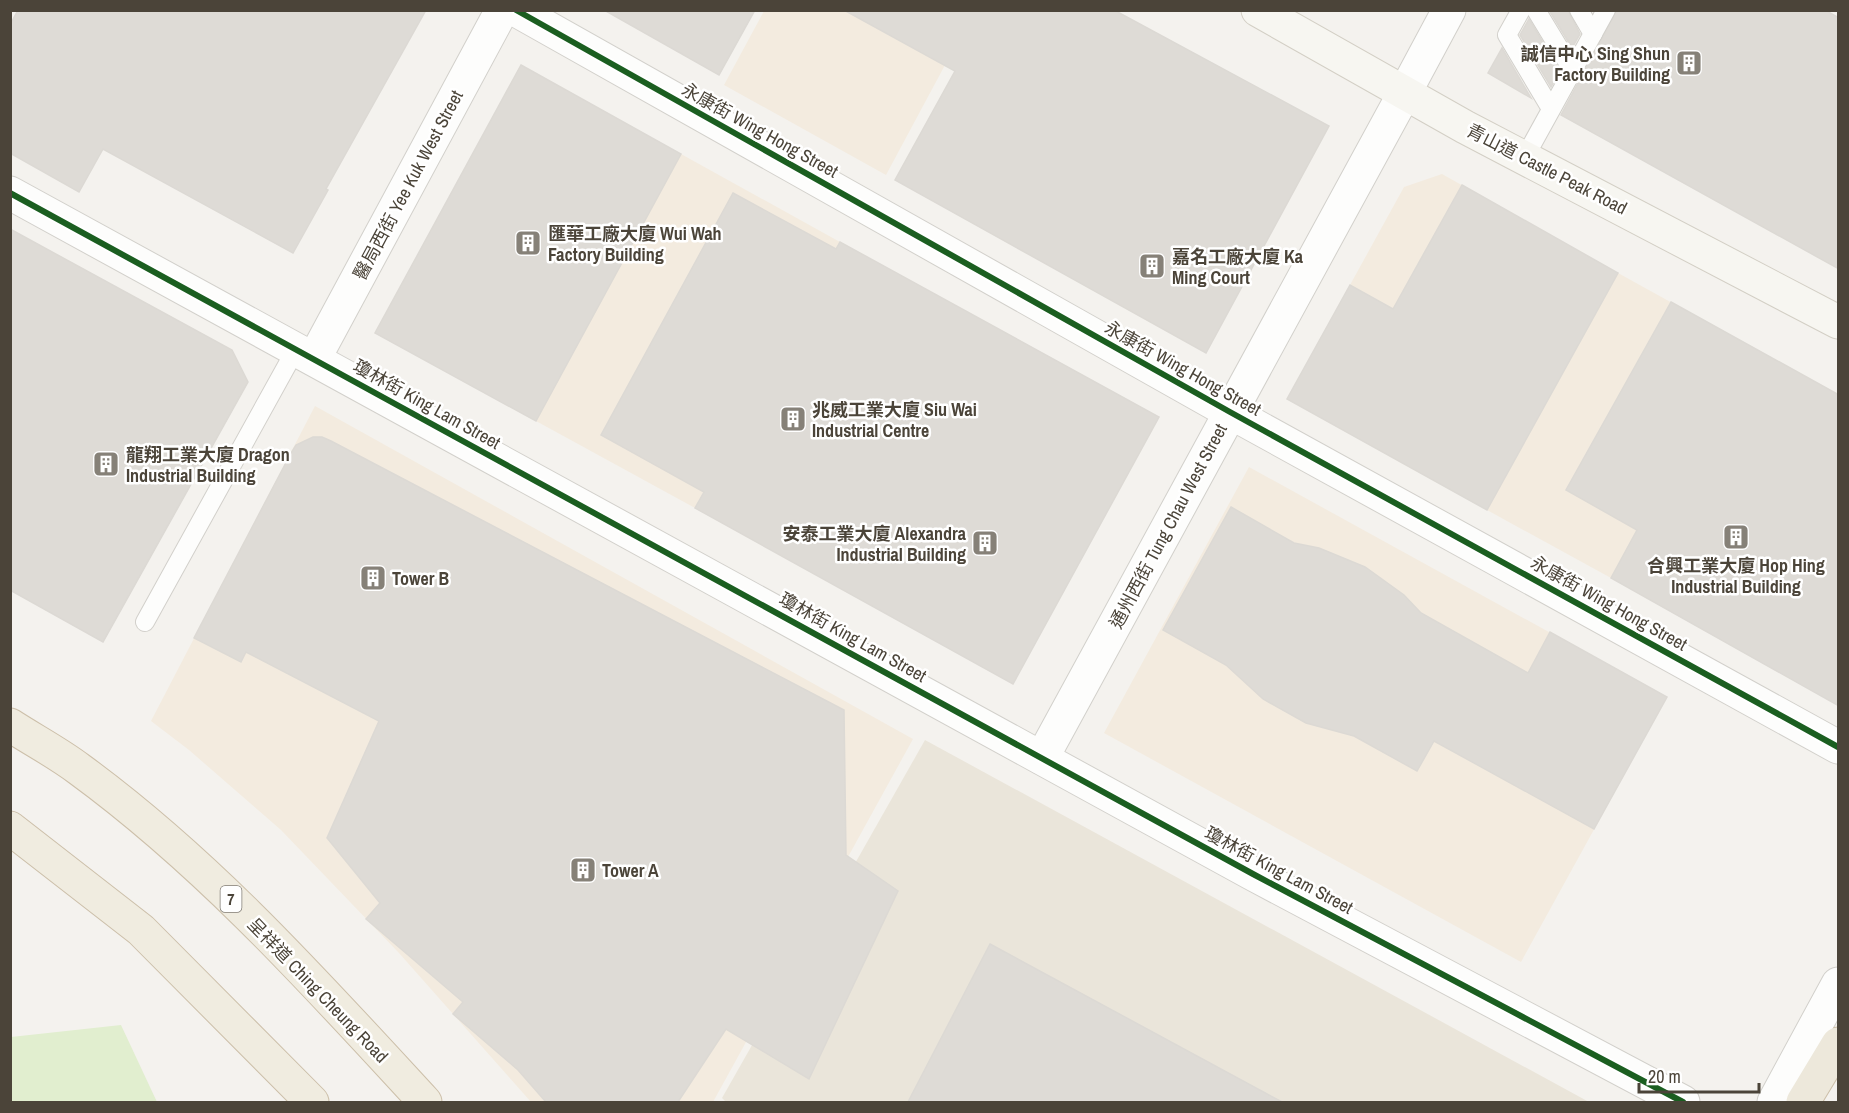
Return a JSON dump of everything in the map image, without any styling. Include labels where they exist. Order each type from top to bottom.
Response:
[{"type":"highway","name":"呈祥道 Ching Cheung Road","points":[[10,725],[78,768],[141,817],[192,861],[330,998],[425,1102]]},
{"type":"highway","points":[[10,828],[141,930],[312,1102]]},
{"type":"highway","points":[[1803,1102],[1839,1044]]},
{"type":"main road","name":"青山道 Castle Peak Road","points":[[1258,10],[1404,94],[1839,322]]},
{"type":"street","name":"醫局西街 Yee Kuk West Street","points":[[305,354],[502,10]]},
{"type":"street","name":"永康街 Wing Hong Street","points":[[516,10],[1230,412],[1839,747]]},
{"type":"street","name":"通州西街 Tung Chau West Street","points":[[1042,758],[1449,10]]},
{"type":"street","name":"瓊林街 King Lam Street","points":[[10,193],[1253,874],[1683,1102]]},
{"type":"street","points":[[1774,1102],[1839,984]]},
{"type":"lane","points":[[1521,10],[1507,35],[1551,109]]},
{"type":"lane","points":[[1536,10],[1572,71]]},
{"type":"lane","points":[[1580,10],[1593,34]]},
{"type":"lane","points":[[1525,158],[1606,10]]},
{"type":"lane","points":[[145,622],[305,354]]},
{"type":"shaded area","points":[[764,11],[974,11],[886,175],[724,85]]},
{"type":"shaded area","points":[[681,154],[840,242],[695,508],[536,421]]},
{"type":"shaded area","points":[[1442,174],[1552,236],[1484,359],[1350,285],[1404,187]]},
{"type":"shaded area","points":[[1618,273],[1741,341],[1611,578],[1487,510]]},
{"type":"shaded area","points":[[315,406],[913,739],[713,1102],[531,1102],[399,953],[281,830],[189,750],[151,721]]},
{"type":"shaded area","points":[[1249,467],[1667,697],[1521,962],[1104,733]]},
{"type":"shaded area","points":[[925,740],[1589,1102],[726,1102],[722,1098]]},
{"type":"green space","points":[[121,1025],[157,1102],[11,1102],[11,1037]]},
{"type":"building","points":[[18,10],[426,10],[293,253],[103,149],[79,192],[10,153],[10,25]]},
{"type":"building","points":[[604,10],[755,10],[719,75]]},
{"type":"building","name":"嘉名工廠大廈 Ka Ming Court","points":[[844,10],[1114,10],[1329,126],[1206,353],[895,180],[955,71]]},
{"type":"building","points":[[1549,10],[1568,10],[1580,34],[1572,48]]},
{"type":"building","points":[[1617,10],[1825,10],[1839,18],[1839,269],[1561,115]]},
{"type":"building","points":[[1529,19],[1560,71],[1551,87],[1520,35]]},
{"type":"building","points":[[1502,48],[1531,98],[1488,73]]},
{"type":"building","name":"匯華工廠大廈 Wui Wah Factory Building","points":[[521,65],[681,154],[536,421],[375,333]]},
{"type":"building","points":[[1462,185],[1618,273],[1487,510],[1287,399],[1350,285],[1393,309]]},
{"type":"building","points":[[733,193],[836,249],[840,242],[1159,417],[1013,684],[695,508],[704,492],[601,435]]},
{"type":"building","name":"龍翔工業大廈 Dragon Industrial Building","points":[[10,229],[232,350],[248,382],[103,642],[10,590]]},
{"type":"building","name":"合興工業大廈 Hop Hing Industrial Building","points":[[1671,302],[1839,395],[1839,706],[1611,578],[1637,530],[1566,490]]},
{"type":"building","points":[[313,437],[322,437],[331,441],[844,710],[846,855],[898,891],[809,1079],[726,1029],[678,1102],[546,1102],[518,1070],[453,1014],[463,1002],[366,919],[380,903],[327,838],[379,721],[246,652],[241,662],[194,638],[291,453],[296,445]]},
{"type":"building","points":[[1231,507],[1294,543],[1319,548],[1365,567],[1404,595],[1421,613],[1528,673],[1550,632],[1667,697],[1594,829],[1434,741],[1417,771],[1354,736],[1306,723],[1263,699],[1226,665],[1163,630]]},
{"type":"building","points":[[990,944],[1282,1102],[908,1102]]},
{"type":"cycle path","points":[[516,10],[1230,412],[1838,747]]},
{"type":"cycle path","points":[[10,193],[1253,874],[1683,1102]]},
{"type":"place","name":"誠信中心 Sing Shun Factory Building","points":[[1689,63]]},
{"type":"place","name":"匯華工廠大廈 Wui Wah Factory Building","points":[[528,243]]},
{"type":"place","name":"嘉名工廠大廈 Ka Ming Court","points":[[1152,266]]},
{"type":"place","name":"兆威工業大廈 Siu Wai Industrial Centre","points":[[793,419]]},
{"type":"place","name":"龍翔工業大廈 Dragon Industrial Building","points":[[106,464]]},
{"type":"place","name":"合興工業大廈 Hop Hing Industrial Building","points":[[1736,537]]},
{"type":"place","name":"安泰工業大廈 Alexandra Industrial Building","points":[[985,543]]},
{"type":"place","name":"Tower B","points":[[373,578]]},
{"type":"place","name":"Tower A","points":[[583,870]]}]
